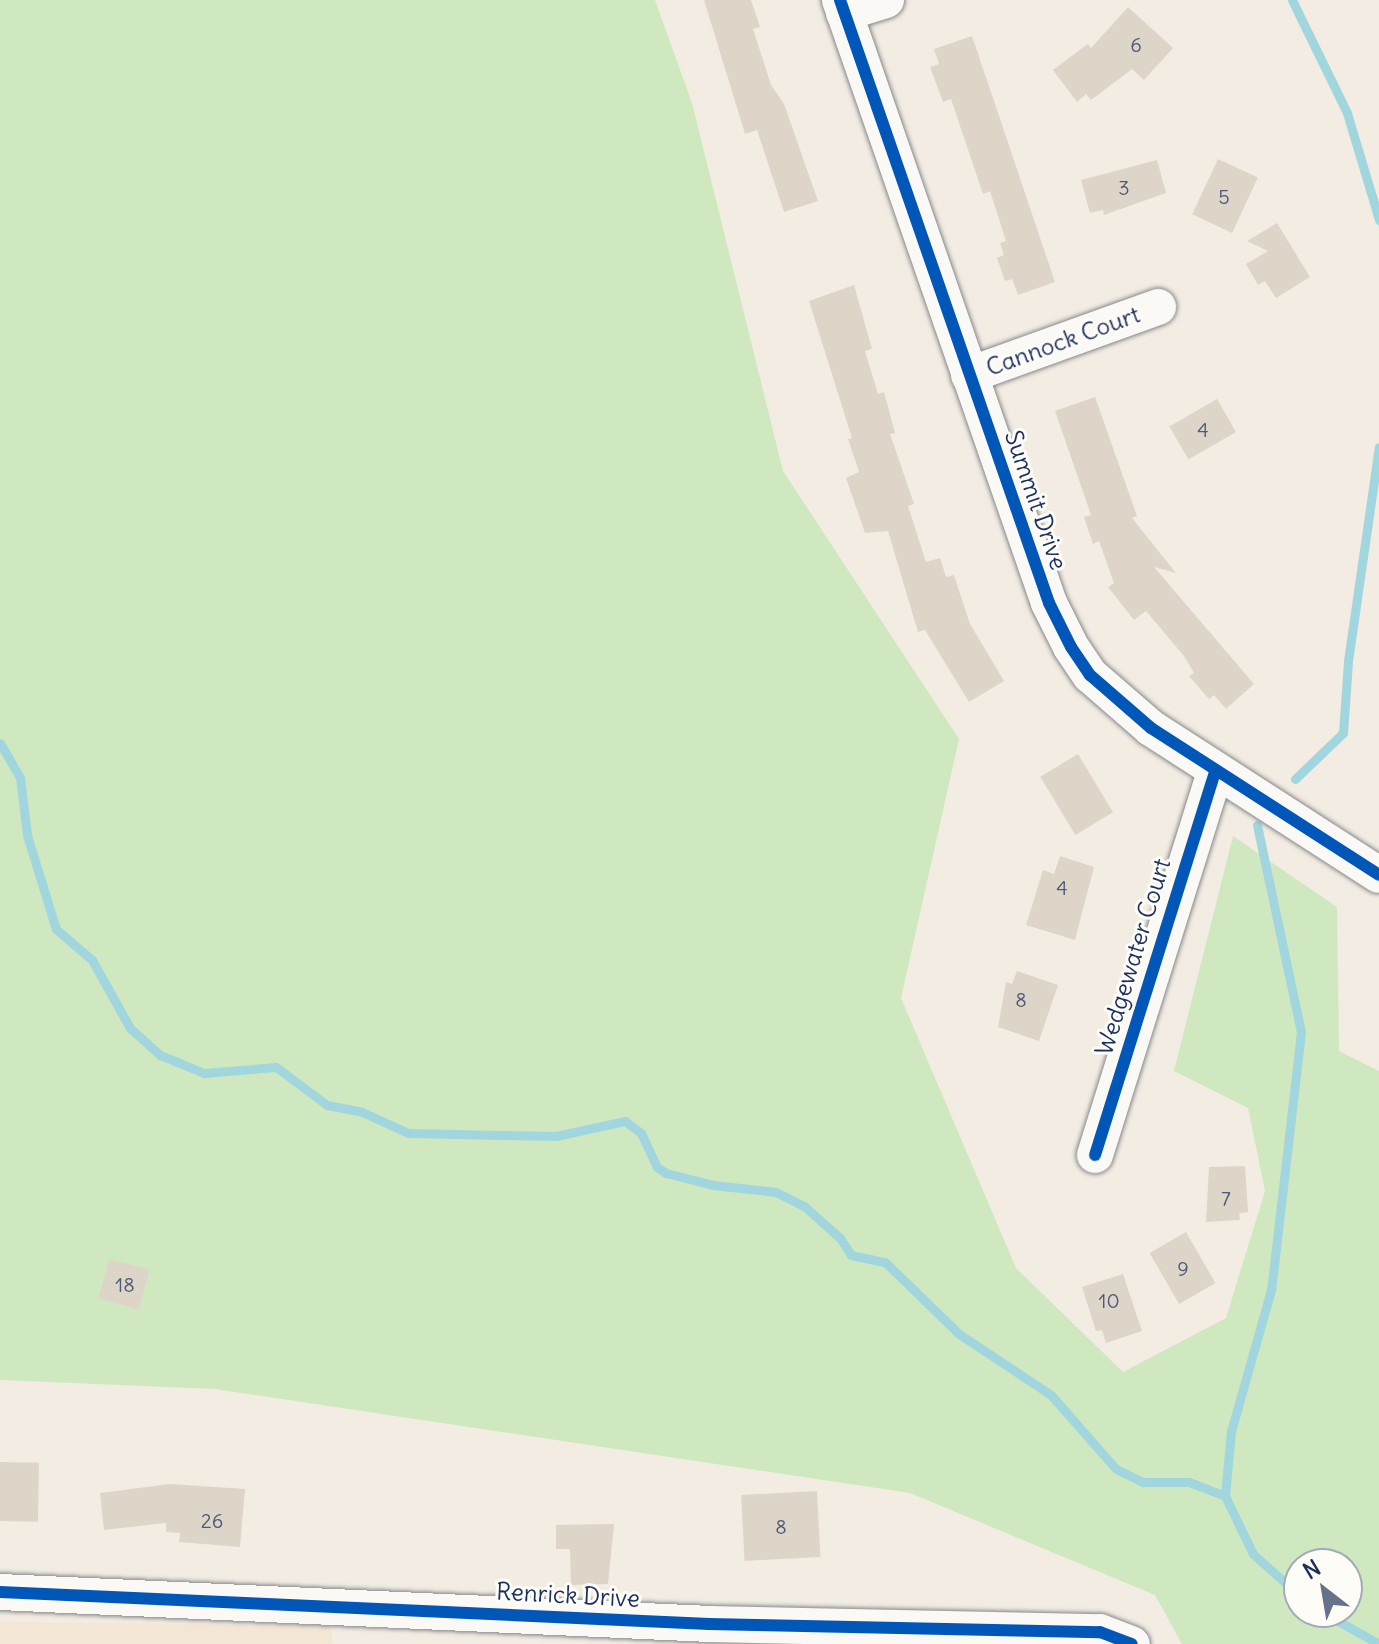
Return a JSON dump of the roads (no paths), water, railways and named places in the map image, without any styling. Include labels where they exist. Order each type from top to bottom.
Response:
[{"type":"street","points":[[842,7],[886,0]]},
{"type":"street","name":"Summit Drive","points":[[842,7],[1049,603],[1071,647],[1090,675],[1215,773],[1379,875]]},
{"type":"street","name":"Cannock Court","points":[[969,375],[1158,307]]},
{"type":"street","name":"Wedgewater Court","points":[[1095,1155],[1215,773]]},
{"type":"street","name":"Renrick Drive","points":[[0,1592],[709,1624],[1100,1632],[1132,1644]]},
{"type":"waterway","points":[[1292,0],[1347,113],[1379,220]]},
{"type":"waterway","points":[[1295,779],[1343,733],[1348,661],[1379,447]]},
{"type":"waterway","points":[[0,743],[20,777],[27,835],[56,929],[92,960],[130,1028],[160,1055],[204,1073],[276,1067],[327,1105],[362,1112],[408,1133],[556,1136],[625,1121],[641,1133],[657,1167],[666,1173],[713,1185],[776,1192],[804,1206],[840,1238],[851,1255],[885,1262],[959,1334],[1051,1395],[1116,1469],[1143,1482],[1189,1482],[1225,1496]]},
{"type":"waterway","points":[[1257,825],[1301,1032],[1271,1290],[1231,1431],[1225,1496],[1253,1554],[1283,1581]]},
{"type":"waterway","points":[[1350,1628],[1379,1644]]}]
